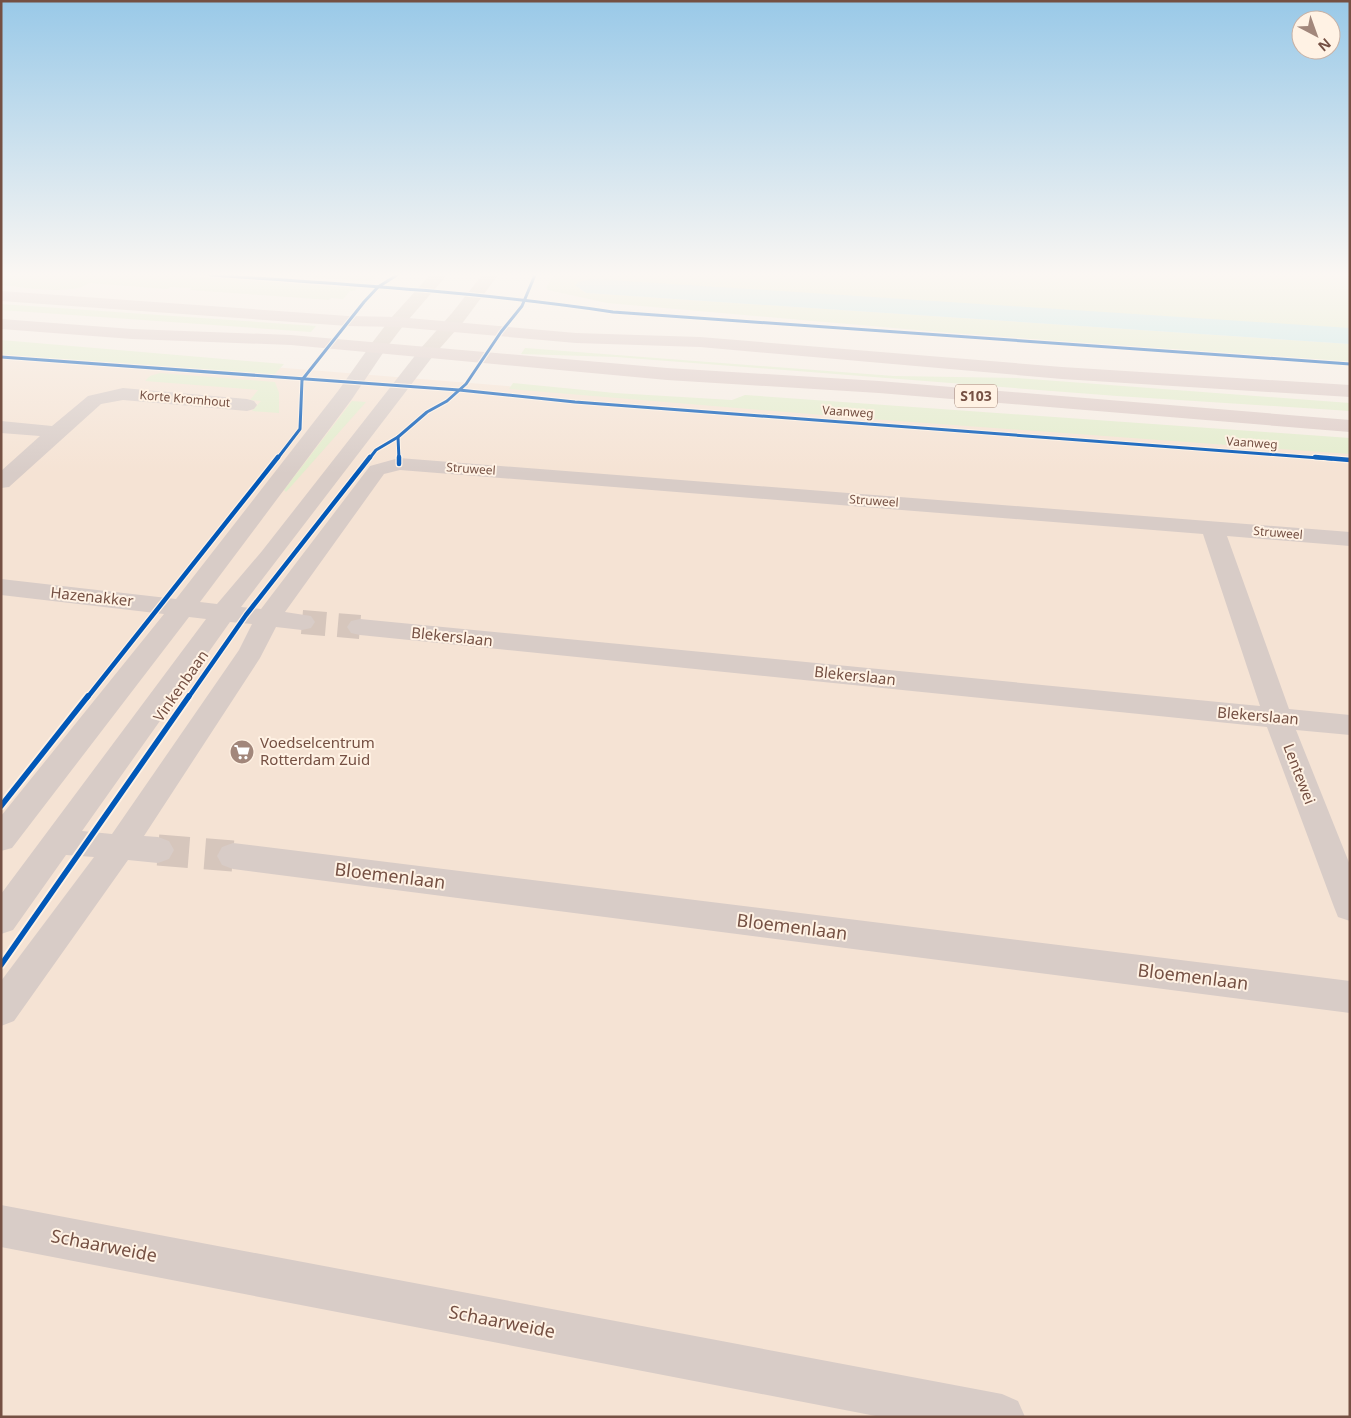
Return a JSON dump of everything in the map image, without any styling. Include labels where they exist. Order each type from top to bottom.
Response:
[{"type":"highway","name":"Vaanweg","points":[[180,341],[253,352],[373,354],[427,352],[667,374],[879,388],[1350,426]]},
{"type":"highway","name":"S103","points":[[674,341],[1062,373],[1350,391]]},
{"type":"main road","points":[[373,354],[383,341]]},
{"type":"main road","points":[[427,352],[436,341]]},
{"type":"street","name":"Vinkenbaan","points":[[1,1010],[119,848],[251,652],[246,615],[270,556],[427,352]]},
{"type":"street","points":[[1,839],[346,395],[373,354]]},
{"type":"street","name":"Korte Kromhout","points":[[1,482],[95,400],[123,394],[247,404]]},
{"type":"street","points":[[1,427],[57,432]]},
{"type":"street","name":"Vinkenbaan","points":[[1,920],[58,842],[246,615],[377,470],[399,464]]},
{"type":"street","name":"Struweel","points":[[399,464],[1350,539]]},
{"type":"street","name":"Lentewei","points":[[1212,527],[1278,718],[1350,907]]},
{"type":"street","name":"Hazenakker","points":[[1,588],[183,607]]},
{"type":"street","points":[[183,607],[302,622]]},
{"type":"street","name":"Blekerslaan","points":[[360,627],[1350,724]]},
{"type":"street","points":[[58,842],[158,850]]},
{"type":"street","name":"Bloemenlaan","points":[[234,856],[1350,997]]},
{"type":"street","name":"Schaarweide","points":[[1,1226],[1002,1417]]},
{"type":"shaded area","points":[[1,345],[715,403],[1350,450],[1350,1417],[1,1417]]},
{"type":"green space","points":[[1,341],[15,341],[284,364],[273,376],[1,355]]},
{"type":"green space","points":[[1060,341],[1308,341],[1350,344],[1350,363]]},
{"type":"green space","points":[[525,348],[894,376],[1017,378],[1350,403],[1350,411],[1117,396],[616,357],[521,354]]},
{"type":"green space","points":[[160,373],[275,382],[279,393],[279,413],[252,411],[261,401],[250,400],[258,390],[145,381],[150,376]]},
{"type":"green space","points":[[513,383],[615,393],[732,400],[745,395],[1350,438],[1350,454],[871,419],[509,389]]},
{"type":"green space","points":[[352,401],[366,402],[286,492],[284,490]]},
{"type":"water","points":[[1308,341],[1350,341],[1350,344]]},
{"type":"tunnel","points":[[302,622],[360,627]]},
{"type":"tunnel","points":[[158,850],[233,856]]},
{"type":"cycle path","points":[[1,806],[300,429],[302,380],[333,341]]},
{"type":"cycle path","points":[[399,464],[398,437],[427,412],[447,401],[466,384],[495,341]]},
{"type":"cycle path","points":[[1026,341],[1350,364]]},
{"type":"cycle path","points":[[1,357],[459,390],[575,402],[1350,460]]},
{"type":"cycle path","points":[[1,965],[246,615],[376,450],[398,437]]},
{"type":"place","name":"Voedselcentrum Rotterdam Zuid","points":[[242,752]]}]
